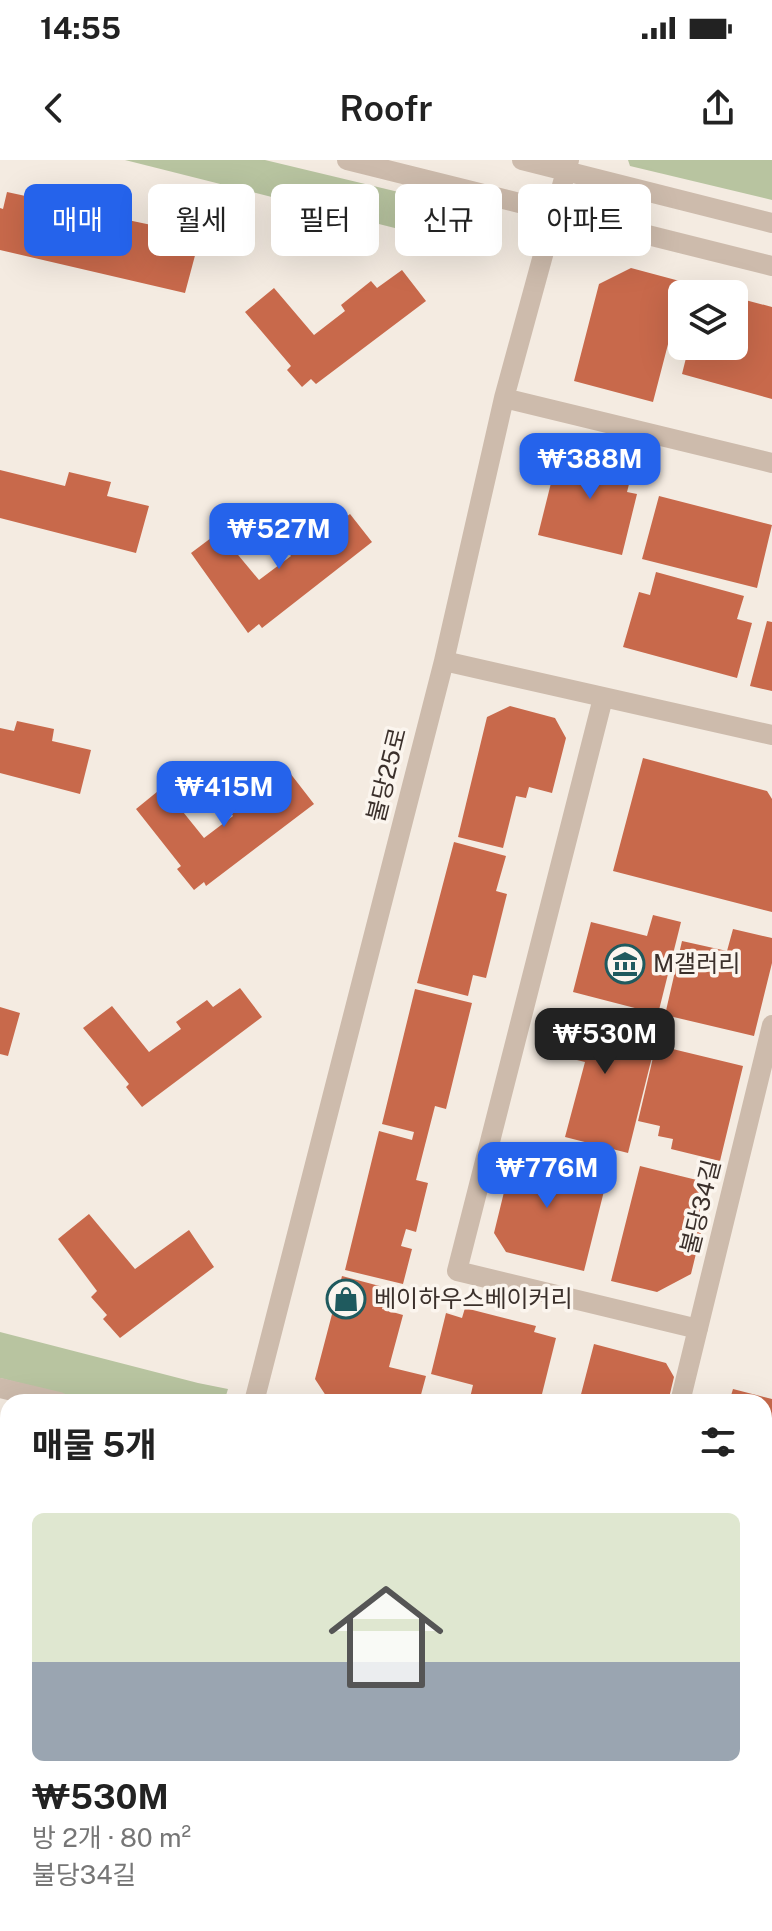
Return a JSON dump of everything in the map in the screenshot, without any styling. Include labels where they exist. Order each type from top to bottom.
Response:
[{"type":"street","points":[[347,160],[518,203]]},
{"type":"street","points":[[522,160],[568,165],[772,223]]},
{"type":"street","points":[[651,236],[772,266]]},
{"type":"street","name":"불당25로","points":[[256,1394],[444,661],[504,398],[544,256]]},
{"type":"street","points":[[504,398],[772,463]]},
{"type":"street","points":[[444,661],[772,735]]},
{"type":"street","points":[[603,698],[457,1271],[698,1329]]},
{"type":"street","name":"불당34길","points":[[682,1394],[772,1025]]},
{"type":"street","points":[[0,1388],[25,1394]]},
{"type":"green space","points":[[125,160],[265,160],[365,184],[271,184],[271,197],[255,193],[255,184],[220,184]]},
{"type":"green space","points":[[628,160],[772,160],[772,200],[630,166]]},
{"type":"green space","points":[[379,187],[395,191],[395,228],[379,224]]},
{"type":"green space","points":[[0,1332],[228,1389],[226,1394],[61,1394],[0,1378]]},
{"type":"building","points":[[7,192],[24,196],[24,256],[0,250],[0,208],[3,209]]},
{"type":"building","points":[[132,221],[148,224],[148,256],[195,256],[185,293],[26,256],[132,256]]},
{"type":"building","points":[[631,268],[676,280],[668,280],[668,344],[653,402],[574,381],[599,284]]},
{"type":"building","points":[[402,270],[426,301],[316,384],[311,379],[302,387],[287,370],[291,366],[245,312],[274,288],[314,335],[345,311],[341,305],[371,281],[377,288]]},
{"type":"building","points":[[748,301],[772,307],[772,399],[682,374],[686,360],[748,360]]},
{"type":"building","points":[[577,447],[635,461],[627,492],[637,494],[622,555],[538,535],[557,459]]},
{"type":"building","points":[[0,470],[65,486],[69,472],[111,482],[107,496],[149,506],[136,553],[0,518]]},
{"type":"building","points":[[659,496],[772,525],[757,588],[642,559]]},
{"type":"building","points":[[350,514],[372,542],[262,628],[259,624],[248,633],[191,553],[219,532],[259,580],[291,556],[285,548],[316,524],[324,533]]},
{"type":"building","points":[[656,572],[744,596],[737,619],[752,623],[737,678],[623,647],[639,592],[650,595]]},
{"type":"building","points":[[767,621],[772,622],[772,691],[750,686]]},
{"type":"building","points":[[510,706],[555,718],[566,738],[552,793],[529,787],[526,798],[516,796],[503,848],[458,837],[487,717]]},
{"type":"building","points":[[17,721],[54,729],[52,741],[91,750],[80,794],[0,773],[0,728],[14,731]]},
{"type":"building","points":[[643,758],[767,791],[772,799],[772,912],[613,871]]},
{"type":"building","points":[[290,773],[314,804],[206,886],[204,882],[194,890],[177,869],[181,866],[136,809],[163,787],[204,838],[233,816],[228,809],[256,787],[262,795]]},
{"type":"building","points":[[454,842],[506,856],[496,891],[507,894],[486,978],[473,975],[468,996],[417,983]]},
{"type":"building","name":"M갤러리","points":[[653,915],[681,922],[658,1014],[573,992],[591,922],[647,936]]},
{"type":"building","points":[[733,929],[772,938],[772,963],[754,1036],[665,1015],[682,941],[727,951]]},
{"type":"building","points":[[240,988],[262,1017],[142,1107],[126,1087],[129,1084],[83,1028],[112,1006],[149,1052],[181,1029],[176,1022],[207,1000],[213,1007]]},
{"type":"building","points":[[415,989],[472,1003],[446,1109],[435,1106],[416,1180],[428,1183],[416,1232],[406,1229],[401,1246],[412,1249],[403,1284],[345,1270],[379,1131],[412,1140],[414,1132],[382,1124]]},
{"type":"building","points":[[0,1007],[20,1013],[8,1056],[0,1054]]},
{"type":"building","points":[[561,1008],[658,1033],[628,1153],[565,1137],[585,1062],[549,1053]]},
{"type":"building","points":[[656,1045],[743,1066],[720,1161],[671,1149],[673,1139],[658,1136],[660,1126],[638,1121]]},
{"type":"building","points":[[516,1143],[562,1154],[559,1165],[587,1172],[584,1186],[604,1191],[584,1271],[506,1252],[494,1233]]},
{"type":"building","points":[[640,1166],[713,1184],[691,1274],[657,1292],[611,1281]]},
{"type":"building","points":[[89,1214],[135,1269],[189,1230],[214,1267],[120,1338],[103,1319],[107,1315],[91,1297],[97,1291],[58,1239]]},
{"type":"building","points":[[342,1276],[387,1288],[382,1309],[403,1315],[389,1367],[426,1376],[421,1394],[325,1394],[315,1379]]},
{"type":"building","points":[[465,1308],[536,1326],[534,1332],[556,1338],[542,1394],[471,1394],[473,1385],[431,1374],[446,1313],[462,1318]]},
{"type":"building","points":[[594,1344],[666,1363],[674,1377],[670,1394],[581,1394]]},
{"type":"building","points":[[733,1389],[752,1394],[731,1394]]},
{"type":"place","name":"M갤러리","points":[[625,964]]},
{"type":"place","name":"베이하우스베이커리","points":[[346,1299]]}]
